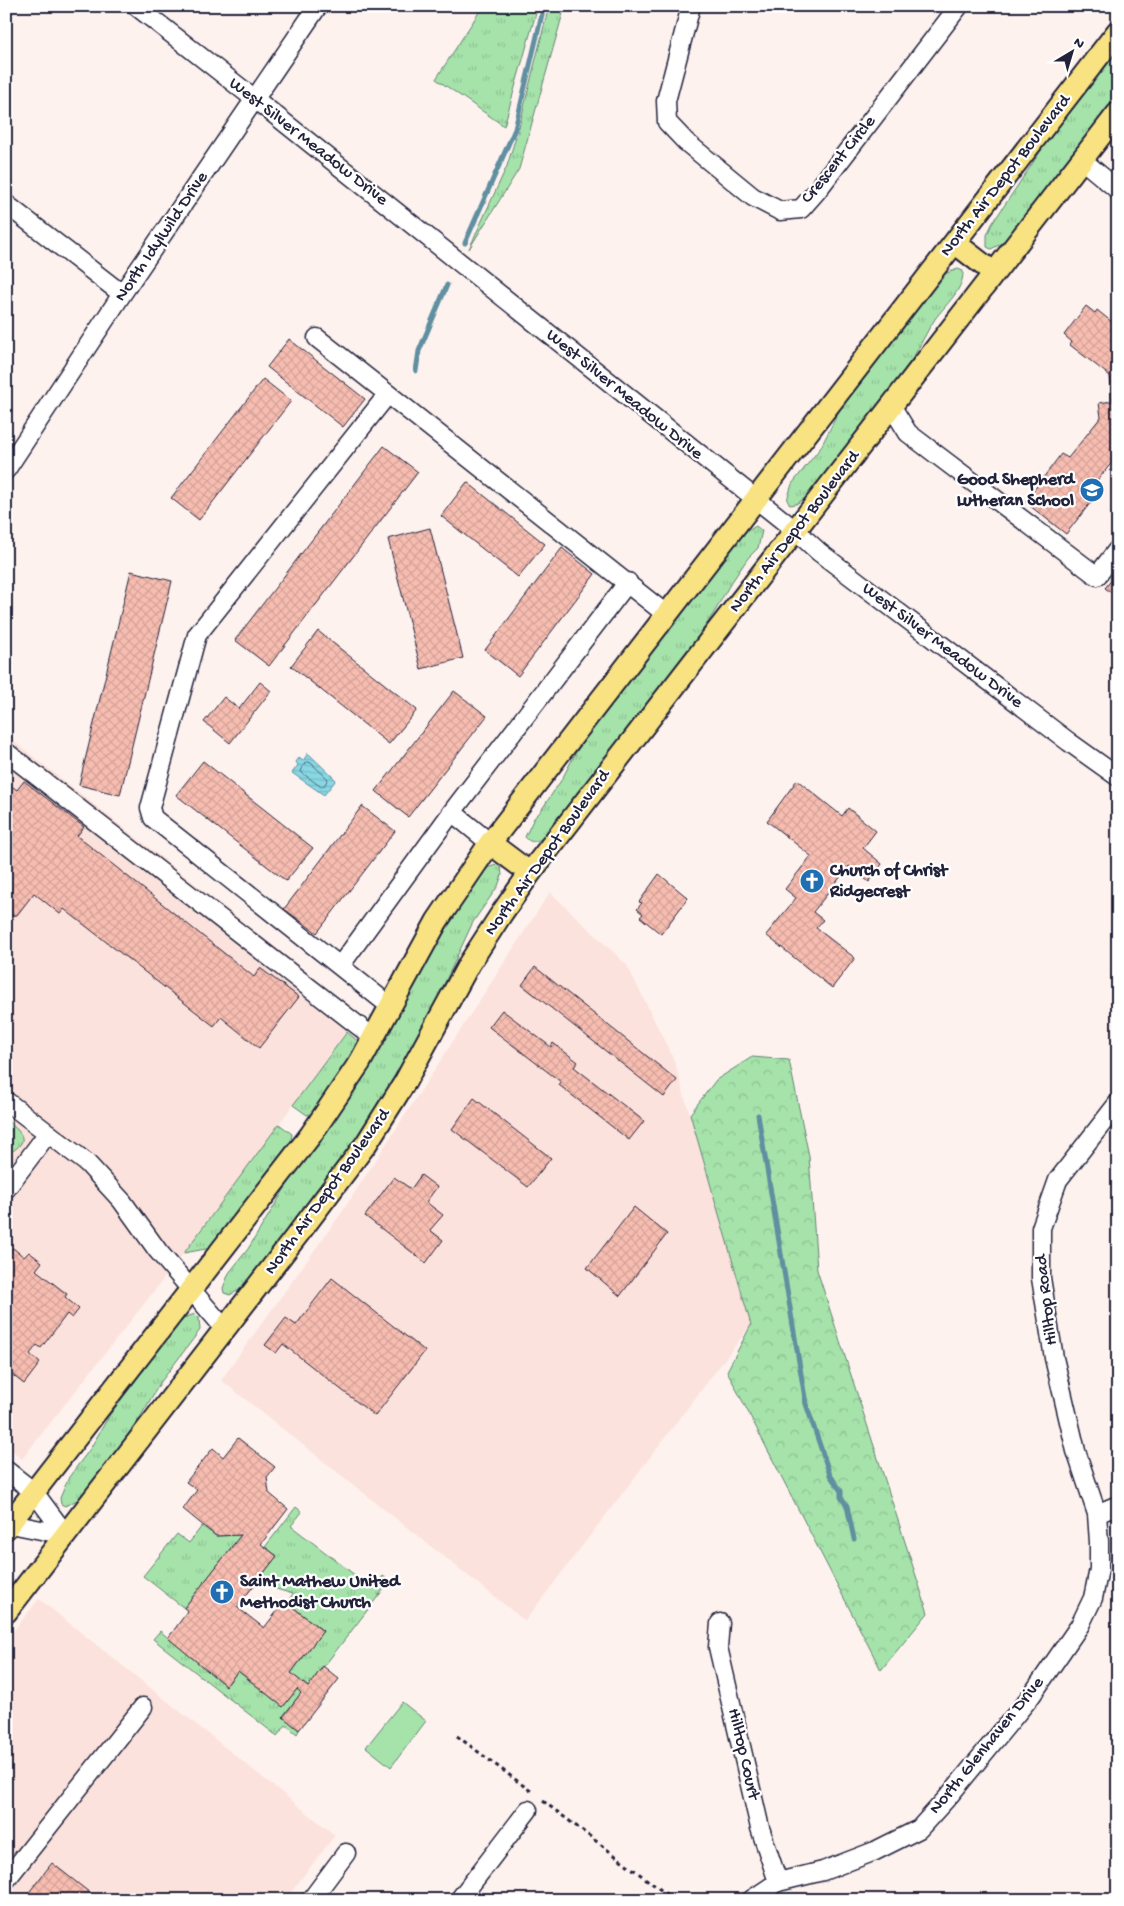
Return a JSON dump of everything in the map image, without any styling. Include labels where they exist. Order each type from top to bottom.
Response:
[{"type":"main road","name":"North Air Depot Boulevard","points":[[7,1525],[310,1136],[360,1062],[437,921],[490,843],[1118,30]]},
{"type":"main road","name":"North Air Depot Boulevard","points":[[6,1612],[366,1144],[405,1082],[469,964],[530,873],[1118,113]]},
{"type":"main road","points":[[955,243],[994,273]]},
{"type":"main road","points":[[490,843],[530,873]]},
{"type":"street","name":"West Silver Meadow Drive","points":[[136,6],[796,531],[819,552],[1069,742],[1118,776]]},
{"type":"street","name":"North Idylwild Drive","points":[[6,470],[122,294],[256,100],[318,6]]},
{"type":"street","name":"Crescent Circle","points":[[691,6],[666,100],[667,122],[686,142],[752,197],[780,211],[801,208],[816,192],[959,6]]},
{"type":"street","points":[[1082,160],[1118,190]]},
{"type":"street","points":[[6,204],[122,294]]},
{"type":"street","points":[[317,338],[667,614]]},
{"type":"street","points":[[388,394],[197,635],[150,808],[153,818],[390,1006]]},
{"type":"street","points":[[892,406],[908,433],[1097,576],[1118,549]]},
{"type":"street","points":[[340,966],[452,812],[628,582]]},
{"type":"street","points":[[6,752],[374,1038]]},
{"type":"street","points":[[452,812],[490,843]]},
{"type":"street","points":[[6,1101],[87,1163],[122,1201],[158,1251],[225,1329]]},
{"type":"street","name":"Hilltop Road","points":[[1097,1514],[1076,1450],[1054,1358],[1041,1278],[1041,1228],[1058,1180],[1118,1103]]},
{"type":"street","points":[[6,1189],[48,1133]]},
{"type":"street","points":[[6,1470],[34,1492],[66,1535]]},
{"type":"street","points":[[1097,1514],[1118,1505]]},
{"type":"street","name":"North Glenhaven Drive","points":[[751,1900],[778,1882],[823,1871],[875,1852],[919,1829],[948,1797],[1031,1696],[1080,1625],[1093,1598],[1099,1570],[1100,1542],[1097,1514]]},
{"type":"street","points":[[7,1525],[66,1535]]},
{"type":"street","name":"Hilltop Court","points":[[720,1623],[718,1647],[760,1828],[778,1882]]},
{"type":"street","points":[[6,1880],[143,1707]]},
{"type":"street","points":[[463,1898],[535,1802]]},
{"type":"street","points":[[311,1900],[346,1853]]},
{"type":"path","points":[[457,1736],[535,1802],[674,1900]]},
{"type":"shaded area","points":[[6,735],[360,1014],[184,1253],[22,1459],[6,1446]]},
{"type":"shaded area","points":[[550,892],[627,965],[674,1060],[751,1325],[525,1621],[221,1380],[342,1212]]},
{"type":"shaded area","points":[[39,1599],[335,1835],[285,1900],[6,1900],[6,1640]]},
{"type":"green space","points":[[483,6],[538,6],[504,126],[436,79]]},
{"type":"green space","points":[[549,6],[565,6],[519,169],[469,249],[507,166],[519,127]]},
{"type":"green space","points":[[1118,50],[1118,92],[1109,107],[1019,225],[1001,244],[991,249],[987,247],[987,235],[992,224],[1044,146]]},
{"type":"green space","points":[[958,269],[963,271],[957,291],[932,324],[912,359],[807,497],[796,504],[790,505],[787,500],[792,484],[821,447],[839,411],[869,368],[944,274]]},
{"type":"green space","points":[[756,526],[762,531],[758,548],[748,558],[729,586],[694,644],[545,837],[535,842],[530,841],[525,837],[534,818],[562,779],[591,729],[738,537]]},
{"type":"green space","points":[[497,865],[501,868],[502,875],[498,886],[473,922],[426,1023],[373,1115],[337,1168],[244,1287],[230,1295],[224,1293],[223,1288],[229,1273],[248,1249],[295,1172],[353,1094],[430,956],[479,876],[489,867]]},
{"type":"green space","points":[[347,1032],[360,1043],[316,1111],[307,1115],[293,1105]]},
{"type":"green space","points":[[752,1057],[789,1060],[809,1156],[817,1270],[928,1613],[881,1670],[727,1371],[751,1325],[690,1114],[716,1080]]},
{"type":"green space","points":[[6,1120],[21,1134],[22,1142],[6,1155]]},
{"type":"green space","points":[[279,1124],[292,1134],[291,1141],[211,1248],[184,1253]]},
{"type":"green space","points":[[195,1314],[199,1318],[200,1330],[160,1383],[135,1426],[81,1498],[65,1506],[61,1504],[60,1498],[69,1477],[90,1449],[109,1416],[174,1329],[186,1317]]},
{"type":"green space","points":[[296,1507],[302,1512],[291,1526],[373,1589],[383,1576],[390,1581],[308,1687],[291,1673],[323,1631],[287,1602],[293,1594],[256,1583],[277,1556],[265,1547]]},
{"type":"green space","points":[[202,1526],[216,1536],[241,1535],[184,1608],[143,1576],[177,1534],[189,1543]]},
{"type":"green space","points":[[160,1631],[226,1686],[238,1671],[283,1707],[297,1689],[301,1693],[283,1716],[299,1730],[297,1734],[286,1725],[277,1736],[153,1639]]},
{"type":"green space","points":[[402,1702],[426,1721],[391,1767],[366,1747]]},
{"type":"water","points":[[308,753],[336,780],[324,795],[292,773],[298,765],[296,762],[299,758],[303,761]]},
{"type":"building","points":[[1086,306],[1095,313],[1097,310],[1118,327],[1118,455],[1096,482],[1102,488],[1066,534],[1025,502],[1061,454],[1068,458],[1101,417],[1099,403],[1112,401],[1110,376],[1070,345],[1072,342],[1064,335]]},
{"type":"building","points":[[289,339],[365,399],[343,427],[267,367]]},
{"type":"building","points":[[263,379],[291,401],[199,520],[171,498]]},
{"type":"building","points":[[384,446],[418,472],[269,666],[235,640]]},
{"type":"building","points":[[467,482],[545,544],[518,577],[441,516]]},
{"type":"building","points":[[430,528],[463,658],[421,669],[388,539]]},
{"type":"building","points":[[562,548],[595,574],[518,676],[485,650]]},
{"type":"building","points":[[131,571],[172,581],[120,795],[79,785]]},
{"type":"building","points":[[1118,572],[1118,598],[1105,588]]},
{"type":"building","points":[[318,631],[417,710],[389,744],[291,666]]},
{"type":"building","points":[[260,682],[271,691],[230,743],[204,722],[224,697],[239,709]]},
{"type":"building","points":[[454,691],[487,716],[408,817],[376,791]]},
{"type":"building","points":[[203,761],[313,848],[286,881],[176,795]]},
{"type":"building","name":"Church of Christ Ridgecrest","points":[[797,780],[842,816],[848,808],[876,831],[863,848],[882,864],[869,882],[849,866],[813,912],[823,920],[816,928],[855,958],[832,988],[766,935],[796,898],[785,889],[811,856],[767,821]]},
{"type":"building","points":[[24,781],[84,827],[77,836],[254,977],[260,968],[299,997],[259,1048],[221,1017],[214,1026],[64,909],[60,914],[34,893],[17,915],[6,916],[6,782],[17,790]]},
{"type":"building","points":[[362,806],[395,831],[317,933],[284,909]]},
{"type":"building","points":[[659,874],[688,898],[661,934],[640,917],[643,914],[637,909],[642,903],[639,902]]},
{"type":"building","points":[[535,967],[677,1080],[664,1097],[522,985]]},
{"type":"building","points":[[502,1010],[551,1047],[553,1043],[578,1062],[574,1067],[644,1121],[629,1140],[559,1085],[561,1082],[489,1027]]},
{"type":"building","points":[[474,1098],[551,1158],[528,1187],[452,1129]]},
{"type":"building","points":[[421,1175],[437,1187],[426,1202],[443,1215],[430,1230],[443,1240],[426,1263],[365,1216],[394,1177],[411,1189]]},
{"type":"building","points":[[634,1207],[667,1234],[620,1296],[587,1268]]},
{"type":"building","points":[[13,1248],[24,1257],[29,1252],[42,1262],[36,1270],[67,1294],[65,1297],[79,1309],[72,1318],[67,1314],[41,1348],[37,1345],[30,1354],[40,1363],[24,1384],[6,1370],[6,1257]]},
{"type":"building","points":[[332,1278],[425,1351],[375,1416],[283,1344],[276,1353],[265,1345],[286,1318],[296,1325]]},
{"type":"building","name":"Saint Mathew United Methodist Church","points":[[238,1438],[275,1467],[267,1477],[269,1493],[288,1509],[261,1544],[277,1556],[237,1607],[264,1628],[285,1601],[323,1631],[291,1673],[308,1687],[323,1666],[339,1679],[299,1730],[283,1717],[301,1693],[297,1689],[283,1707],[238,1671],[226,1686],[168,1638],[188,1611],[184,1608],[241,1535],[216,1536],[183,1509],[197,1490],[186,1482],[213,1448],[223,1457]]},
{"type":"building","points":[[52,1863],[99,1900],[23,1900]]},
{"type":"waterway","points":[[465,243],[515,129],[544,6]]},
{"type":"waterway","points":[[416,371],[419,351],[447,285]]},
{"type":"waterway","points":[[758,1115],[806,1404],[830,1475],[841,1491],[841,1497],[847,1506],[854,1539]]},
{"type":"place","name":"Good Shepherd Lutheran School","points":[[1092,490]]},
{"type":"place","name":"Church of Christ Ridgecrest","points":[[812,881]]},
{"type":"place","name":"Saint Mathew United Methodist Church","points":[[222,1592]]}]
